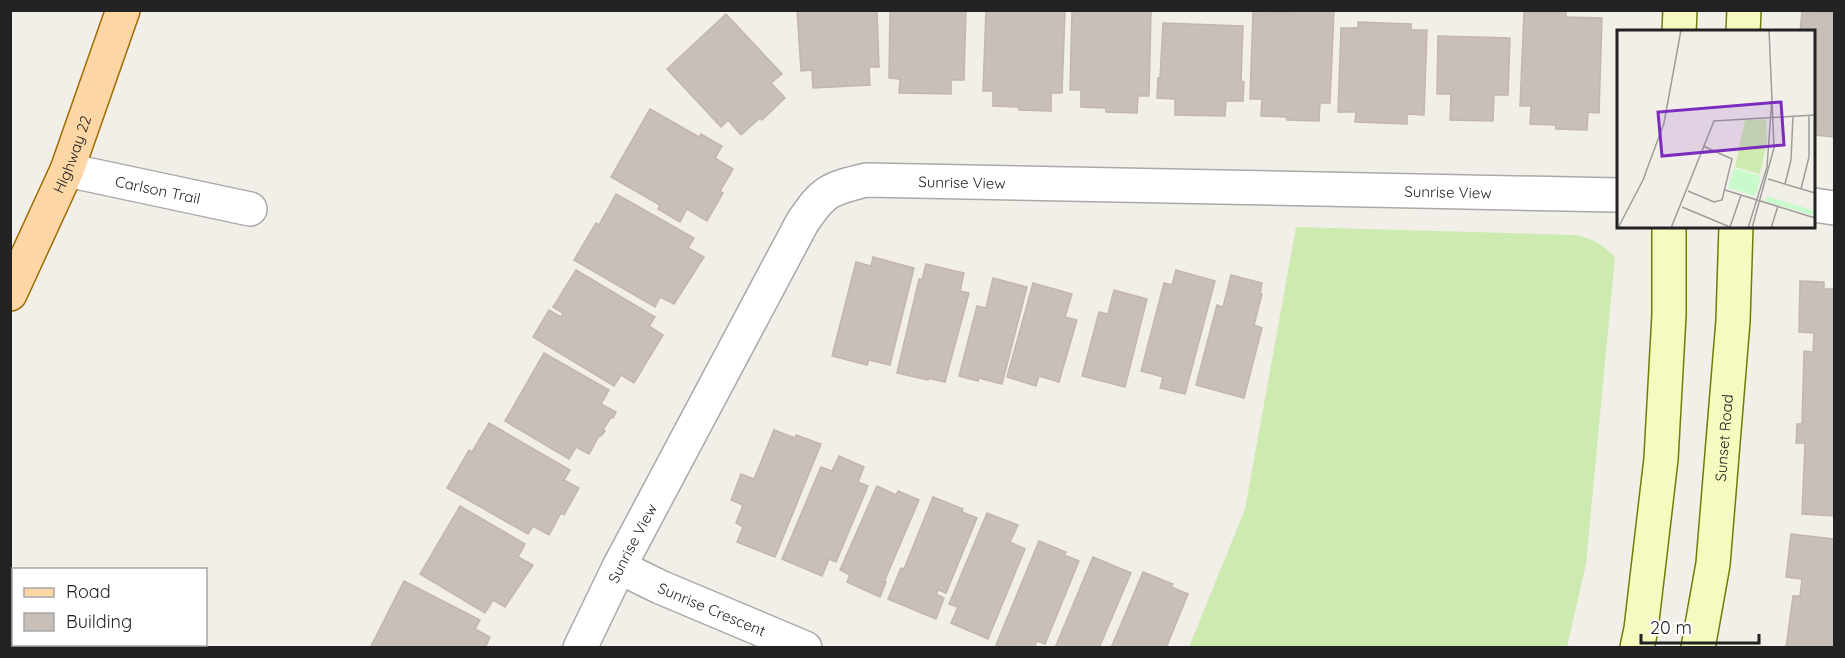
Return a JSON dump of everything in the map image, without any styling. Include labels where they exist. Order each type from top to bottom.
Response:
[{"type":"main road","name":"Highway 22","points":[[10,294],[67,170],[123,10]]},
{"type":"street","points":[[1679,30],[1680,10]]},
{"type":"street","points":[[1743,30],[1744,10]]},
{"type":"street","name":"Carlson Trail","points":[[67,170],[250,210]]},
{"type":"street","name":"Sunrise View","points":[[580,648],[619,567],[802,222],[817,200],[837,187],[866,180],[1617,195]]},
{"type":"street","points":[[1815,205],[1834,208]]},
{"type":"street","points":[[1637,648],[1661,459],[1669,315],[1670,228]]},
{"type":"street","name":"Sunset Road","points":[[1698,648],[1713,564],[1733,321],[1736,228]]},
{"type":"street","name":"Sunrise Crescent","points":[[619,567],[805,648]]},
{"type":"green space","points":[[1296,227],[1574,235],[1596,242],[1615,257],[1586,564],[1567,647],[1189,647],[1245,509]]},
{"type":"building","points":[[797,10],[877,10],[879,67],[869,67],[870,85],[813,88],[812,70],[801,71]]},
{"type":"building","points":[[890,10],[966,10],[964,80],[951,80],[951,94],[899,93],[900,79],[889,78]]},
{"type":"building","points":[[986,10],[1065,10],[1062,93],[1051,93],[1051,111],[993,106],[993,91],[983,91]]},
{"type":"building","points":[[1072,10],[1151,10],[1149,96],[1138,96],[1137,113],[1106,112],[1106,108],[1081,107],[1081,90],[1070,90]]},
{"type":"building","points":[[1290,10],[1334,10],[1330,103],[1320,103],[1319,121],[1261,116],[1262,99],[1250,99],[1253,11],[1290,13]]},
{"type":"building","points":[[1802,11],[1834,13],[1834,137],[1815,135],[1815,30],[1800,30]]},
{"type":"building","points":[[1524,12],[1566,13],[1566,17],[1602,18],[1599,113],[1588,112],[1587,130],[1556,129],[1556,125],[1530,124],[1531,106],[1520,106]]},
{"type":"building","points":[[726,14],[782,74],[771,83],[785,98],[762,120],[760,118],[741,135],[728,120],[721,127],[667,69]]},
{"type":"building","points":[[1358,22],[1411,24],[1411,30],[1427,30],[1424,115],[1407,114],[1407,124],[1355,122],[1356,112],[1338,112],[1341,28],[1358,28]]},
{"type":"building","points":[[1163,23],[1243,26],[1241,81],[1244,82],[1243,101],[1226,101],[1225,116],[1175,115],[1175,99],[1157,98]]},
{"type":"building","points":[[1438,36],[1510,38],[1508,95],[1494,95],[1493,121],[1450,120],[1451,94],[1437,94]]},
{"type":"building","points":[[650,109],[699,137],[701,134],[722,146],[715,158],[733,169],[707,221],[687,209],[680,222],[658,209],[660,205],[611,177]]},
{"type":"building","points":[[616,194],[694,238],[688,248],[704,257],[674,304],[660,297],[655,307],[574,260],[596,223],[599,225]]},
{"type":"building","points":[[873,257],[914,268],[890,365],[869,360],[867,365],[832,356],[856,262],[871,266]]},
{"type":"building","points":[[926,264],[964,273],[960,291],[969,293],[945,382],[897,373],[919,279],[922,280]]},
{"type":"building","points":[[576,270],[655,317],[649,326],[663,335],[634,383],[621,375],[614,386],[533,337],[549,310],[561,317],[563,313],[553,307]]},
{"type":"building","points":[[1176,270],[1215,281],[1185,394],[1160,388],[1163,377],[1141,371],[1164,283],[1172,285]]},
{"type":"building","points":[[1231,275],[1262,283],[1260,294],[1262,294],[1254,325],[1262,328],[1244,398],[1196,385],[1217,305],[1223,307]]},
{"type":"building","points":[[993,278],[1027,287],[1002,384],[959,376],[977,306],[986,308]]},
{"type":"building","points":[[1800,281],[1824,282],[1824,289],[1834,289],[1834,516],[1802,514],[1805,443],[1796,443],[1797,424],[1802,424],[1804,351],[1813,352],[1814,333],[1799,332]]},
{"type":"building","points":[[1033,283],[1072,294],[1065,317],[1077,320],[1059,382],[1039,376],[1036,386],[1007,377]]},
{"type":"building","points":[[1114,290],[1147,299],[1125,387],[1082,376],[1099,312],[1108,314]]},
{"type":"building","points":[[544,353],[609,390],[601,404],[616,412],[589,454],[576,447],[569,459],[505,421]]},
{"type":"building","points":[[489,423],[570,470],[564,480],[579,488],[564,515],[561,513],[549,535],[533,526],[528,534],[447,488],[469,450],[472,452]]},
{"type":"building","points":[[774,430],[821,444],[775,557],[737,542],[743,527],[736,523],[743,505],[731,500],[741,474],[754,479]]},
{"type":"building","points":[[839,456],[864,467],[858,482],[868,486],[836,562],[829,559],[822,576],[782,559],[821,467],[832,471]]},
{"type":"building","points":[[877,486],[896,495],[898,491],[919,500],[884,582],[886,582],[880,597],[847,582],[850,575],[840,570]]},
{"type":"building","points":[[933,497],[963,509],[962,512],[977,518],[946,593],[938,590],[936,594],[944,598],[936,619],[888,599],[901,568],[904,569]]},
{"type":"building","points":[[460,506],[525,544],[518,557],[533,565],[505,607],[493,600],[485,613],[420,574]]},
{"type":"building","points":[[987,513],[1018,525],[1010,542],[1025,549],[988,639],[951,623],[958,607],[949,604]]},
{"type":"building","points":[[1791,534],[1834,539],[1834,648],[1786,648],[1793,596],[1800,596],[1802,579],[1786,577]]},
{"type":"building","points":[[1039,541],[1066,552],[1064,555],[1079,561],[1045,644],[1037,641],[1034,648],[1003,648],[996,645]]},
{"type":"building","points":[[1093,557],[1131,573],[1099,648],[1055,648]]},
{"type":"building","points":[[1143,572],[1173,584],[1171,587],[1188,594],[1166,648],[1111,648]]},
{"type":"building","points":[[404,581],[480,620],[475,629],[490,637],[485,648],[370,648]]}]
